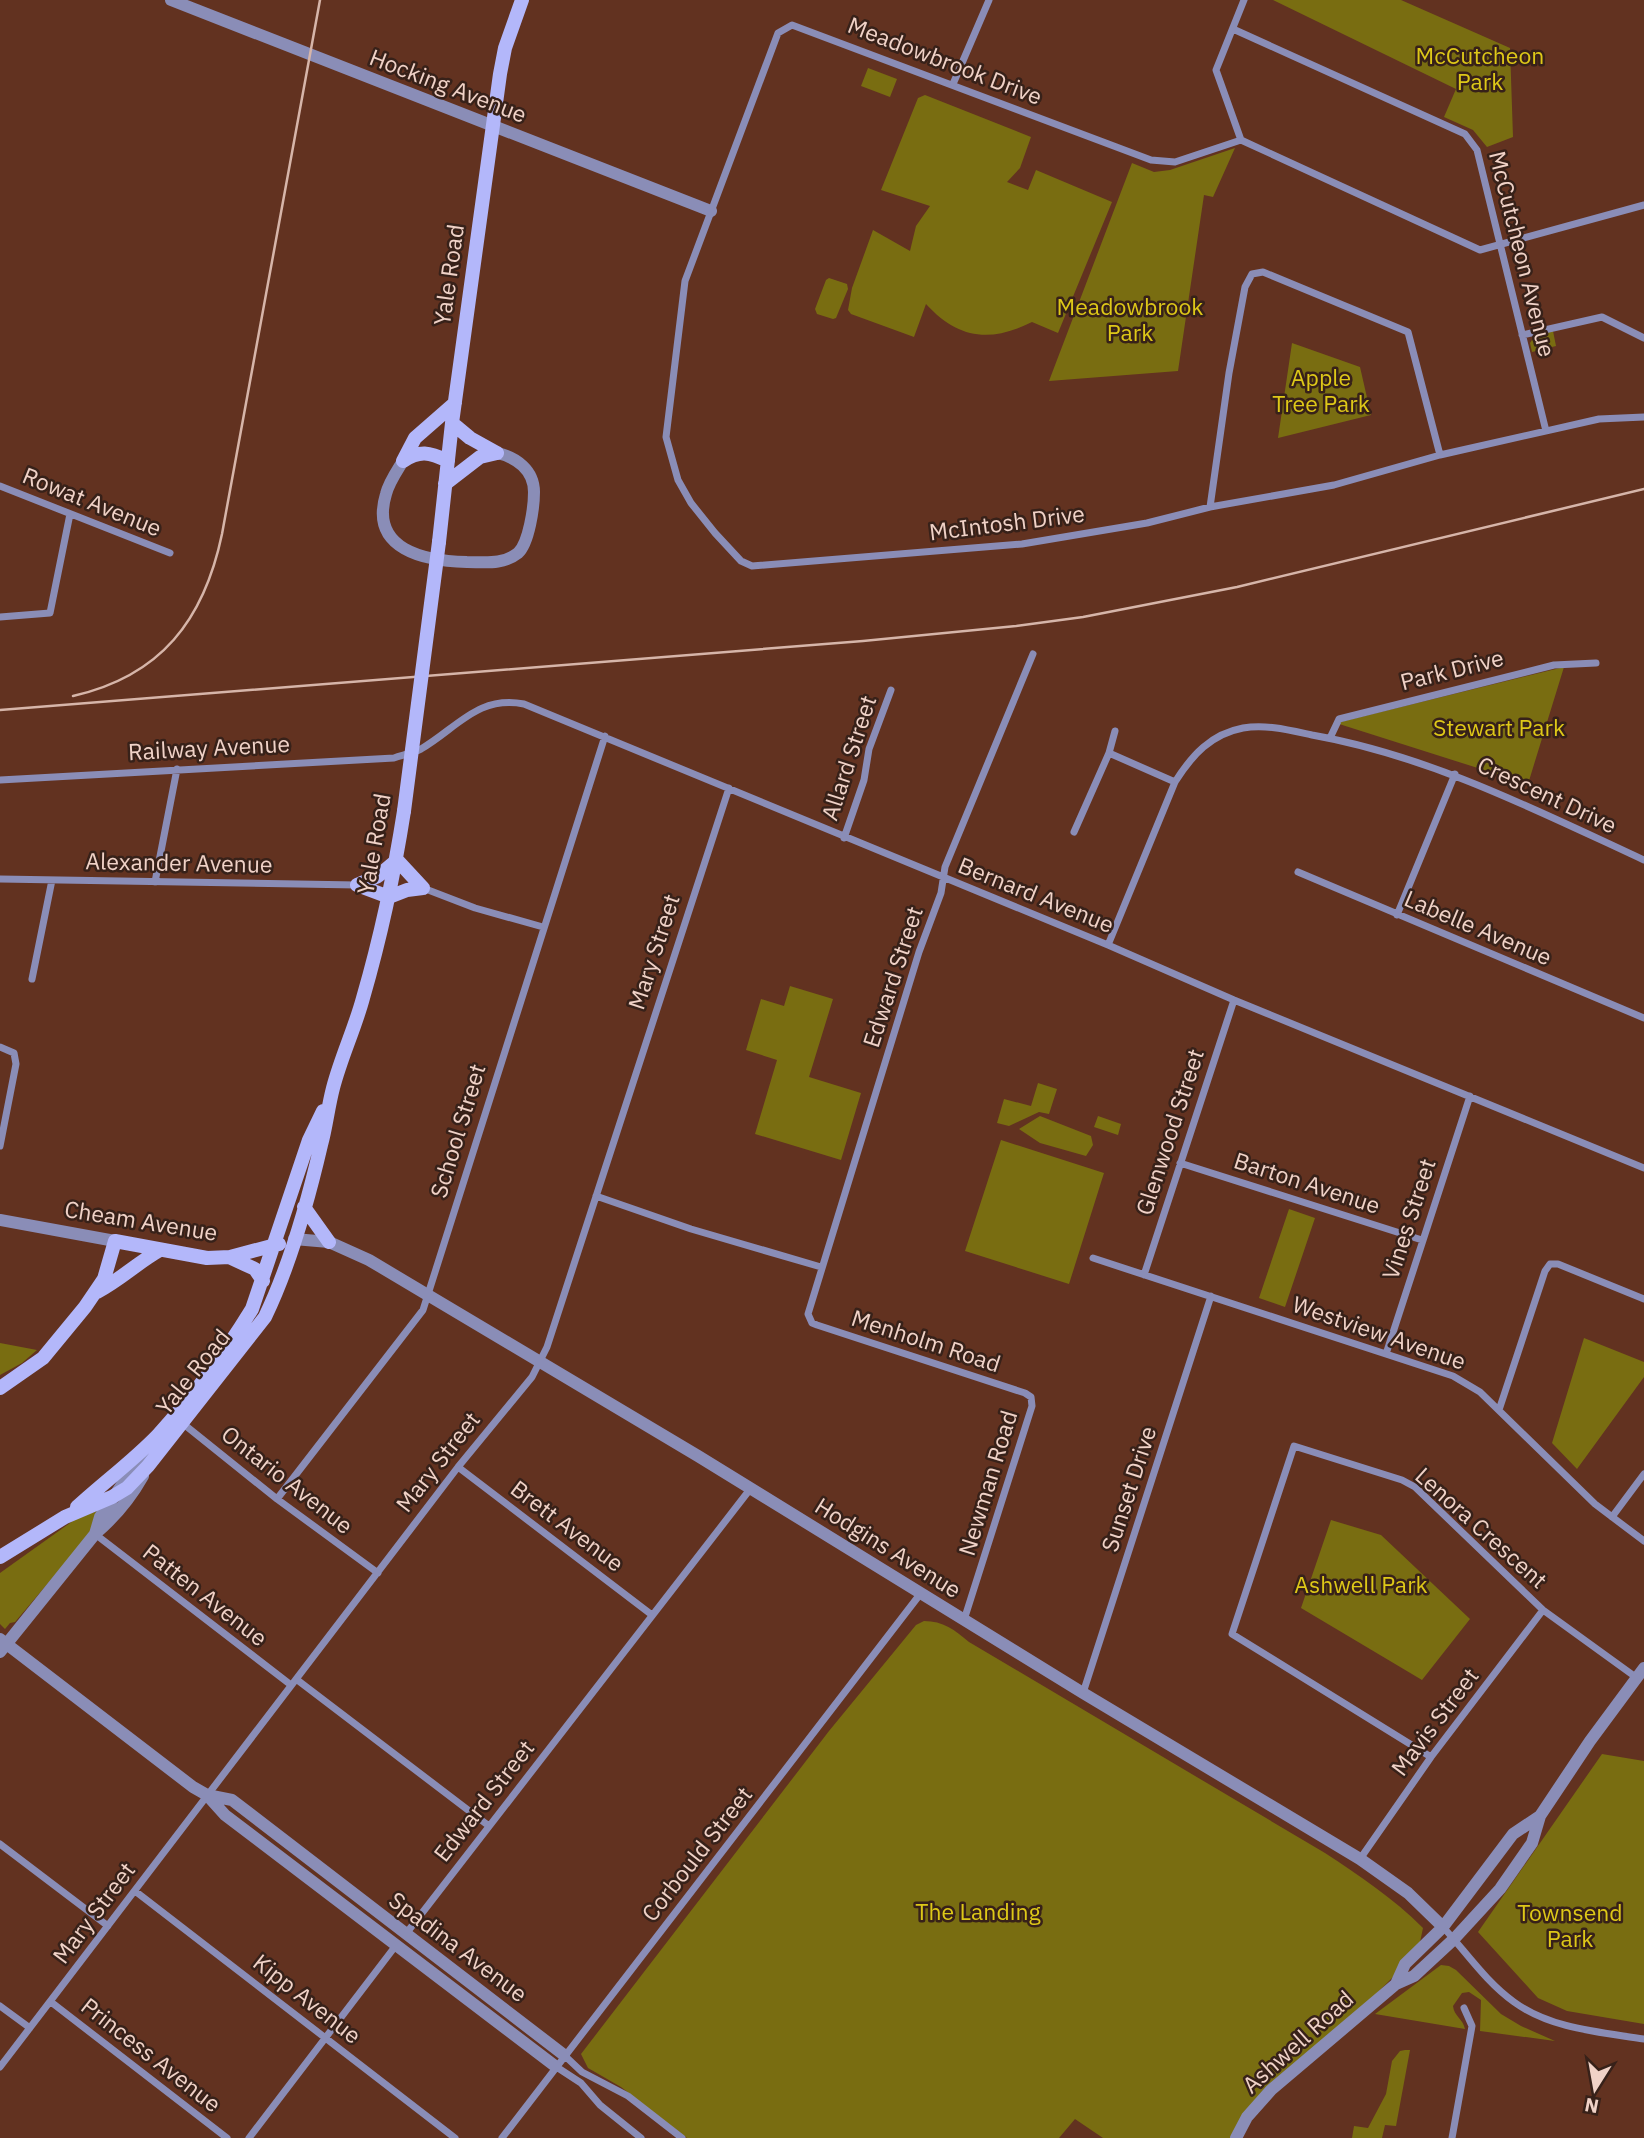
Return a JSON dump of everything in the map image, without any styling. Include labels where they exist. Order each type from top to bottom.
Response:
[{"type":"main road","name":"Yale Road","points":[[65,1517],[127,1488],[148,1466],[252,1309],[309,1140],[333,1088],[362,1001],[397,860],[492,125],[505,48],[522,0]]},
{"type":"main road","points":[[403,461],[415,438],[455,403]]},
{"type":"main road","points":[[452,423],[470,438],[497,453]]},
{"type":"main road","points":[[403,461],[416,453],[429,452],[447,461]]},
{"type":"main road","points":[[445,484],[480,457],[497,453]]},
{"type":"main road","points":[[357,885],[378,876],[397,860],[423,888]]},
{"type":"main road","points":[[357,885],[389,897],[407,890],[423,888]]},
{"type":"main road","name":"Yale Road","points":[[0,1558],[65,1517],[177,1419],[265,1317],[276,1293],[304,1207],[333,1088]]},
{"type":"main road","points":[[304,1207],[329,1242]]},
{"type":"main road","name":"Cheam Avenue","points":[[115,1241],[207,1258],[230,1257],[294,1239]]},
{"type":"main road","points":[[0,1388],[43,1358],[97,1292],[107,1270],[115,1241]]},
{"type":"main road","points":[[97,1292],[121,1279],[129,1269],[160,1250]]},
{"type":"main road","points":[[230,1257],[255,1269],[263,1280]]},
{"type":"street","name":"Hocking Avenue","points":[[171,0],[710,211]]},
{"type":"street","points":[[953,84],[989,0]]},
{"type":"street","points":[[1244,0],[1216,70],[1241,140],[1480,250],[1644,205]]},
{"type":"street","name":"Meadowbrook Drive","points":[[710,211],[778,33],[792,25],[1163,163],[1175,162],[1241,140]]},
{"type":"street","name":"McCutcheon Avenue","points":[[1233,29],[1465,134],[1477,150],[1546,431]]},
{"type":"street","name":"McIntosh Drive","points":[[710,211],[685,281],[666,437],[678,480],[691,503],[741,561],[752,566],[1022,544],[1147,523],[1210,507],[1334,485],[1440,456],[1599,419],[1644,417]]},
{"type":"street","points":[[1210,507],[1228,373],[1245,287],[1252,274],[1263,272],[1408,332],[1440,456]]},
{"type":"street","points":[[1522,335],[1602,317],[1644,338]]},
{"type":"street","points":[[403,461],[386,491],[382,508],[385,526],[394,541],[407,552],[430,559],[506,561],[520,551],[528,535],[535,490],[527,470],[511,456],[497,453]]},
{"type":"street","name":"Rowat Avenue","points":[[0,486],[170,553]]},
{"type":"street","points":[[0,617],[50,613],[70,514]]},
{"type":"street","name":"Edward Street","points":[[809,1319],[808,1311],[821,1267],[919,952],[941,893],[945,867],[1033,654]]},
{"type":"street","name":"Park Drive","points":[[1330,738],[1339,719],[1554,665],[1596,663]]},
{"type":"street","name":"Allard Street","points":[[844,838],[864,780],[869,749],[891,690]]},
{"type":"street","name":"Bernard Avenue","points":[[419,750],[482,707],[505,702],[524,704],[1644,1168]]},
{"type":"street","name":"Crescent Drive","points":[[1108,945],[1175,782],[1186,764],[1201,748],[1217,737],[1255,726],[1330,738],[1455,774],[1644,860]]},
{"type":"street","points":[[1074,832],[1109,753],[1115,730]]},
{"type":"street","name":"School Street","points":[[277,1499],[423,1310],[605,736]]},
{"type":"street","name":"Railway Avenue","points":[[0,780],[394,758],[419,750]]},
{"type":"street","points":[[1109,753],[1175,782]]},
{"type":"street","points":[[156,881],[177,769]]},
{"type":"street","points":[[1397,915],[1455,774]]},
{"type":"street","name":"Mary Street","points":[[0,2067],[458,1467],[532,1377],[539,1364],[596,1196],[729,788]]},
{"type":"street","name":"Labelle Avenue","points":[[1298,872],[1644,1018]]},
{"type":"street","name":"Alexander Avenue","points":[[0,879],[357,885]]},
{"type":"street","points":[[32,979],[52,880]]},
{"type":"street","points":[[423,888],[475,908],[543,927]]},
{"type":"street","name":"Glenwood Street","points":[[1144,1275],[1234,1000]]},
{"type":"street","points":[[0,1047],[14,1053],[16,1064],[0,1146]]},
{"type":"street","name":"Vines Street","points":[[1386,1354],[1470,1097]]},
{"type":"street","name":"Barton Avenue","points":[[1180,1163],[1422,1240]]},
{"type":"street","points":[[596,1196],[691,1229],[821,1267]]},
{"type":"street","name":"Cheam Avenue","points":[[0,1220],[115,1241]]},
{"type":"street","name":"Hodgins Avenue","points":[[294,1239],[329,1242],[369,1260],[429,1295],[1360,1859],[1408,1893],[1443,1927]]},
{"type":"street","name":"Westview Avenue","points":[[1093,1258],[1453,1376],[1480,1392],[1564,1475],[1644,1542]]},
{"type":"street","points":[[1499,1410],[1545,1271],[1550,1264],[1558,1264],[1644,1299]]},
{"type":"street","name":"Sunset Drive","points":[[1083,1693],[1211,1296]]},
{"type":"street","name":"Menholm Road","points":[[809,1319],[817,1325],[1031,1397]]},
{"type":"street","name":"Newman Road","points":[[964,1620],[1032,1405],[1031,1397]]},
{"type":"street","name":"Ontario Avenue","points":[[177,1419],[277,1499],[377,1573]]},
{"type":"street","points":[[95,1534],[100,1517],[112,1497],[157,1436]]},
{"type":"street","name":"Lenora Crescent","points":[[1432,1757],[1232,1633],[1294,1446],[1402,1480],[1415,1487],[1544,1610],[1640,1673]]},
{"type":"street","points":[[2,1645],[95,1534],[132,1495],[148,1466]]},
{"type":"street","name":"Brett Avenue","points":[[458,1467],[652,1615]]},
{"type":"street","points":[[1612,1517],[1644,1474]]},
{"type":"street","name":"Edward Street","points":[[249,2138],[751,1488]]},
{"type":"street","name":"Patten Avenue","points":[[95,1534],[489,1826]]},
{"type":"street","name":"Corbould Street","points":[[502,2138],[922,1593]]},
{"type":"street","name":"Mavis Street","points":[[1360,1859],[1432,1757],[1544,1610]]},
{"type":"street","name":"Spadina Avenue","points":[[2,1645],[207,1795],[225,1815],[555,2066],[582,2083],[600,2105],[641,2138]]},
{"type":"street","name":"Ashwell Road","points":[[1236,2138],[1247,2117],[1271,2090],[1396,1984],[1414,1976],[1454,1939],[1500,1889],[1532,1843],[1540,1816],[1640,1673]]},
{"type":"street","name":"Spadina Avenue","points":[[207,1795],[232,1800],[564,2055],[582,2072],[628,2096],[682,2138]]},
{"type":"street","name":"Ashwell Road","points":[[1396,1984],[1405,1964],[1443,1927],[1513,1834],[1540,1816]]},
{"type":"street","points":[[0,1844],[108,1926]]},
{"type":"street","name":"Kipp Avenue","points":[[135,1891],[455,2138]]},
{"type":"street","points":[[1443,1927],[1514,2003],[1540,2017],[1578,2029],[1644,2039]]},
{"type":"street","name":"Princess Avenue","points":[[51,2002],[227,2138]]},
{"type":"street","points":[[0,2006],[30,2028]]},
{"type":"street","points":[[1452,2138],[1472,2026],[1464,2008]]},
{"type":"green space","name":"McCutcheon Park","points":[[1273,0],[1401,0],[1510,48],[1513,137],[1487,147],[1473,130],[1444,117],[1456,89]]},
{"type":"green space","points":[[868,68],[897,79],[890,97],[861,86]]},
{"type":"green space","points":[[925,95],[1031,137],[1020,168],[1007,182],[1028,190],[1036,170],[1112,202],[1058,333],[1032,322],[1002,333],[975,334],[950,325],[926,304],[914,337],[851,314],[848,310],[852,288],[873,230],[910,251],[916,226],[930,206],[881,190],[918,98]]},
{"type":"green space","name":"Meadowbrook Park","points":[[1235,148],[1213,197],[1204,195],[1178,371],[1049,381],[1132,163],[1154,172],[1170,170]]},
{"type":"green space","points":[[829,278],[847,284],[848,289],[836,318],[833,319],[817,314],[815,309]]},
{"type":"green space","points":[[1553,331],[1556,346],[1532,352],[1530,343],[1534,337]]},
{"type":"green space","name":"Apple Tree Park","points":[[1292,343],[1360,367],[1371,415],[1278,438]]},
{"type":"green space","name":"Stewart Park","points":[[1564,667],[1528,784],[1336,723]]},
{"type":"green space","points":[[790,986],[833,999],[809,1077],[861,1093],[841,1160],[755,1134],[777,1060],[746,1050],[761,999],[784,1006]]},
{"type":"green space","points":[[1038,1083],[1057,1089],[1049,1114],[1039,1112],[1009,1126],[997,1123],[1004,1099],[1031,1106]]},
{"type":"green space","points":[[1040,1116],[1091,1136],[1093,1145],[1086,1156],[1040,1143],[1019,1129]]},
{"type":"green space","points":[[1098,1116],[1121,1124],[1118,1135],[1094,1127]]},
{"type":"green space","points":[[1001,1140],[1104,1173],[1069,1284],[965,1251]]},
{"type":"green space","points":[[1289,1209],[1315,1218],[1285,1307],[1259,1298]]},
{"type":"green space","points":[[1584,1338],[1644,1362],[1644,1377],[1577,1469],[1552,1443]]},
{"type":"green space","points":[[0,1343],[37,1350],[22,1363],[0,1375]]},
{"type":"green space","points":[[100,1510],[94,1529],[15,1622],[5,1629],[0,1624],[0,1573],[77,1518]]},
{"type":"green space","name":"Ashwell Park","points":[[1331,1520],[1381,1535],[1470,1619],[1422,1680],[1301,1608]]},
{"type":"green space","name":"The Landing","points":[[924,1621],[948,1627],[1325,1853],[1388,1897],[1423,1928],[1419,1947],[1396,1974],[1353,2017],[1306,2057],[1233,2138],[1103,2138],[1075,2119],[1059,2138],[687,2138],[621,2087],[588,2068],[581,2054],[829,1731],[916,1625]]},
{"type":"green space","name":"Townsend Park","points":[[1602,1754],[1644,1761],[1644,2024],[1567,2011],[1538,1998],[1478,1932]]},
{"type":"green space","points":[[1441,1965],[1456,1970],[1501,2014],[1555,2041],[1480,2031],[1481,2000],[1469,1992],[1462,1993],[1453,2006],[1465,2029],[1375,2014]]},
{"type":"green space","points":[[1410,2050],[1396,2126],[1385,2125],[1382,2138],[1352,2138],[1354,2126],[1368,2128],[1386,2094],[1392,2061],[1400,2051]]},
{"type":"railway","points":[[73,696],[104,687],[154,659],[174,640],[190,618],[204,593],[214,565],[222,534],[320,0]]},
{"type":"railway","points":[[0,710],[863,641],[1083,617],[1237,587],[1644,489]]}]
